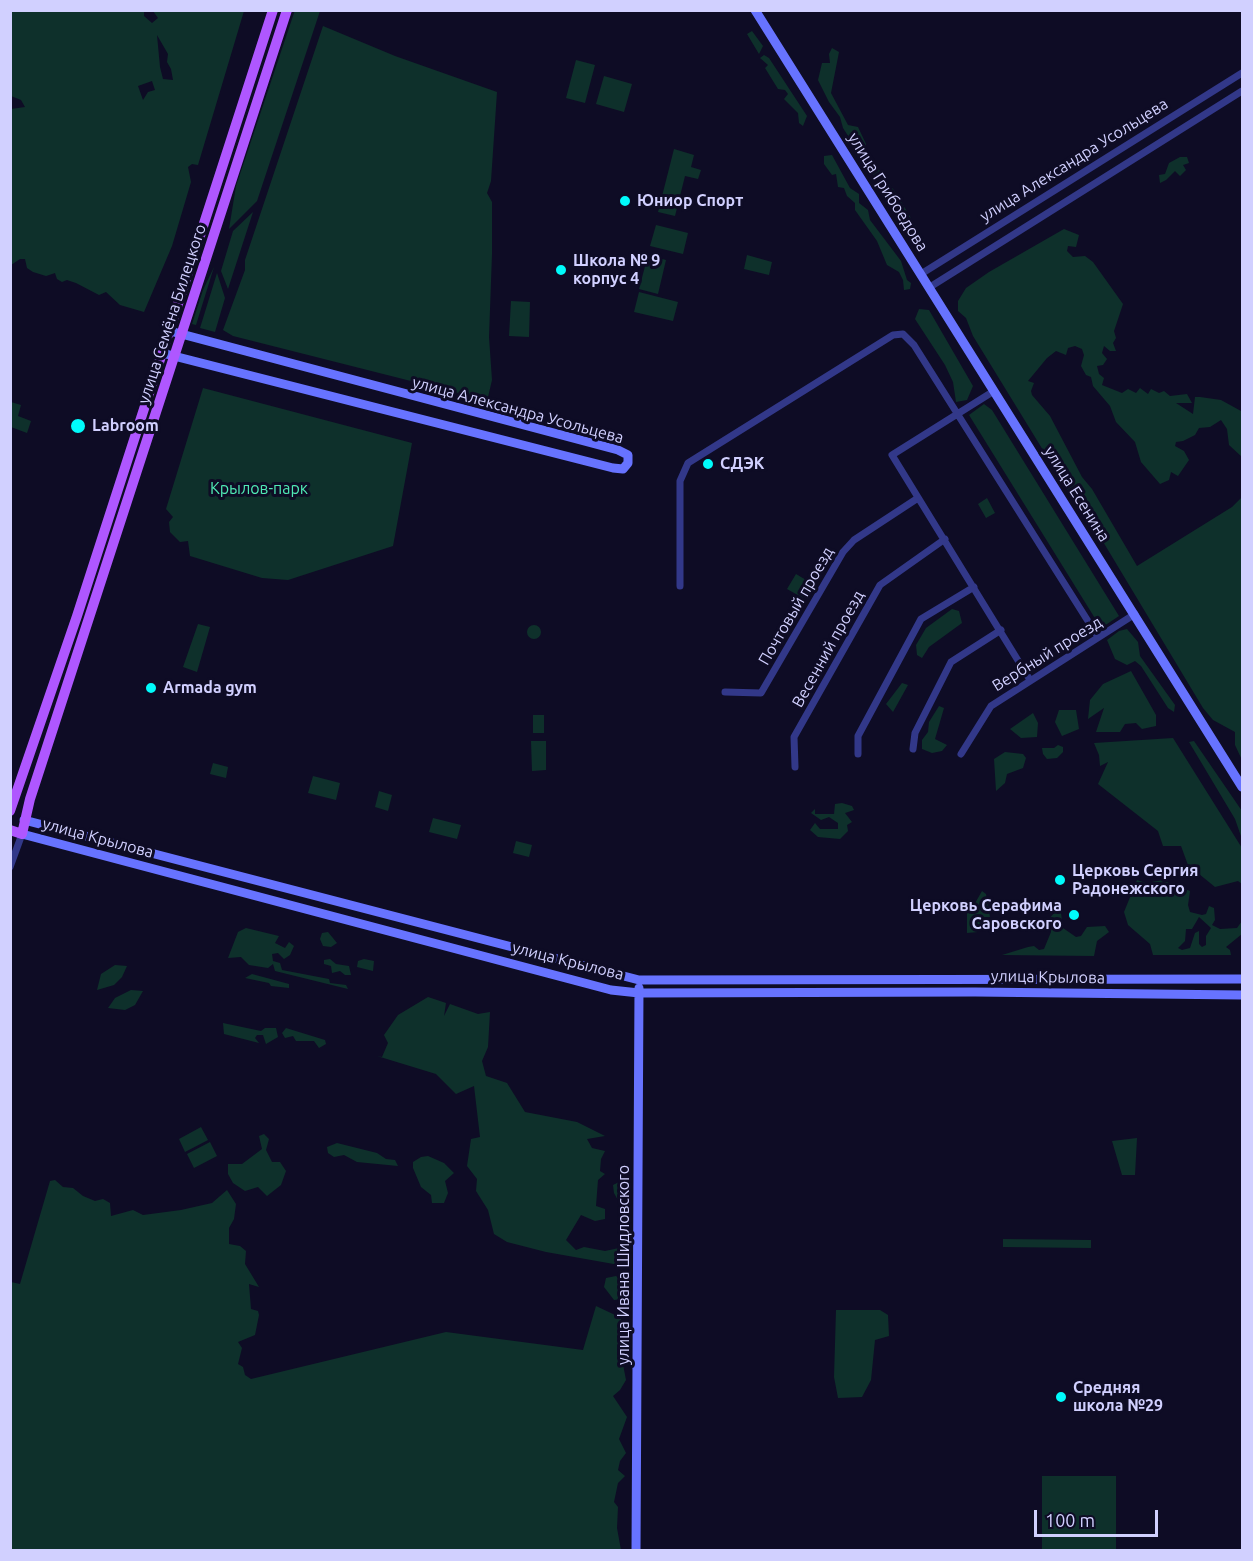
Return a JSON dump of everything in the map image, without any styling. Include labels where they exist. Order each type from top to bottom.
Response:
[{"type":"main road","name":"улица Семёна Билецкого","points":[[10,811],[170,331],[273,10]]},
{"type":"main road","name":"улица Семёна Билецкого","points":[[22,834],[24,820],[287,10]]},
{"type":"main road","name":"улица Грибоедова","points":[[755,10],[994,391]]},
{"type":"main road","name":"улица Александра Усольцева","points":[[162,353],[613,468],[623,469],[628,463],[628,455],[618,450],[170,331]]},
{"type":"main road","name":"улица Есенина","points":[[994,391],[1135,614]]},
{"type":"main road","points":[[1135,614],[1242,787]]},
{"type":"main road","name":"улица Крылова","points":[[10,817],[639,980],[1242,979]]},
{"type":"main road","name":"улица Крылова","points":[[10,830],[611,990],[639,993],[975,992],[1242,995]]},
{"type":"main road","name":"улица Ивана Шидловского","points":[[636,1551],[639,980]]},
{"type":"street","name":"улица Александра Усольцева","points":[[921,274],[1242,73]]},
{"type":"street","name":"улица Александра Усольцева","points":[[930,287],[1242,92]]},
{"type":"street","points":[[680,586],[680,481],[688,464],[893,335],[903,334],[908,337],[1098,637]]},
{"type":"street","points":[[994,391],[892,454],[1030,680]]},
{"type":"street","name":"Почтовый проезд","points":[[725,692],[761,693],[843,552],[854,540],[918,498]]},
{"type":"street","name":"Весенний проезд","points":[[795,768],[794,737],[880,585],[945,539]]},
{"type":"street","points":[[858,754],[858,736],[921,619],[974,587]]},
{"type":"street","name":"Вербный проезд","points":[[961,754],[991,706],[1135,614]]},
{"type":"street","points":[[913,749],[915,733],[951,662],[1001,630]]},
{"type":"street","points":[[10,867],[22,834]]},
{"type":"green space","points":[[11,10],[144,11],[144,16],[152,23],[158,18],[153,11],[244,11],[198,165],[192,164],[188,167],[191,182],[172,246],[144,312],[120,305],[106,292],[99,295],[76,283],[67,280],[62,282],[57,279],[55,273],[46,276],[33,272],[27,268],[25,259],[20,259],[11,265],[11,109],[25,107],[21,100],[11,96]],"holes":[[[157,35],[168,54],[167,62],[173,80],[163,79]],[[152,81],[155,90],[148,92],[143,100],[138,86]]]},
{"type":"green space","points":[[295,10],[320,11],[257,201],[229,229],[236,186]]},
{"type":"green space","points":[[323,26],[395,56],[497,92],[491,181],[487,193],[492,202],[489,337],[492,380],[488,397],[482,399],[233,336],[223,330],[245,270],[245,260]]},
{"type":"green space","points":[[752,31],[763,46],[759,54],[747,34]]},
{"type":"green space","points":[[832,48],[839,52],[831,93],[848,125],[858,127],[866,144],[866,152],[896,193],[924,240],[925,247],[920,248],[843,128],[840,117],[818,80],[822,63],[830,63],[829,54]]},
{"type":"green space","points":[[764,55],[769,58],[807,116],[803,126],[799,123],[798,113],[784,99],[788,94],[785,90],[778,89],[765,68],[768,65],[760,58]]},
{"type":"green space","points":[[576,60],[595,65],[585,103],[566,98]]},
{"type":"green space","points":[[604,76],[632,84],[624,112],[596,104]]},
{"type":"green space","points":[[674,149],[694,155],[691,167],[701,170],[698,179],[685,176],[675,216],[658,212]]},
{"type":"green space","points":[[832,155],[850,188],[859,194],[859,203],[868,210],[870,220],[901,261],[907,280],[911,283],[910,289],[904,290],[899,272],[887,265],[877,241],[855,210],[855,203],[847,196],[844,188],[838,187],[836,174],[832,175],[824,164],[824,156]]},
{"type":"green space","points":[[1180,157],[1187,157],[1189,163],[1183,165],[1186,170],[1180,176],[1175,171],[1160,183],[1159,175],[1165,174],[1169,163]]},
{"type":"green space","points":[[253,212],[228,289],[221,271],[233,231]]},
{"type":"green space","points":[[656,225],[688,233],[683,254],[650,246]]},
{"type":"green space","points":[[1064,229],[1079,235],[1076,247],[1068,246],[1067,251],[1073,257],[1085,256],[1093,262],[1123,304],[1114,331],[1116,338],[1113,343],[1116,351],[1110,351],[1104,346],[1102,353],[1107,359],[1103,365],[1097,366],[1099,374],[1104,378],[1102,385],[1122,393],[1128,389],[1136,393],[1140,388],[1148,394],[1151,389],[1159,393],[1164,391],[1170,396],[1187,394],[1192,403],[1176,403],[1193,414],[1195,397],[1221,400],[1241,411],[1242,457],[1229,445],[1227,429],[1221,420],[1210,427],[1199,428],[1195,435],[1176,442],[1175,446],[1184,451],[1189,460],[1178,476],[1171,472],[1169,480],[1160,484],[1141,462],[1135,442],[1116,422],[1110,406],[1093,386],[1091,377],[1086,375],[1081,366],[1084,355],[1082,349],[1075,346],[1068,348],[1066,355],[1056,351],[1047,358],[1028,381],[1034,383],[1032,395],[1050,416],[1082,477],[1092,489],[1137,566],[1232,507],[1242,497],[1242,760],[1235,745],[1235,732],[1213,720],[1203,708],[1102,540],[1073,499],[973,336],[966,318],[958,311],[958,301],[966,288],[989,272]]},
{"type":"green space","points":[[648,255],[666,260],[658,294],[639,289]]},
{"type":"green space","points":[[747,255],[772,262],[769,275],[744,269]]},
{"type":"green space","points":[[214,267],[196,325],[192,324],[203,290]]},
{"type":"green space","points":[[217,273],[225,298],[215,332],[200,328]]},
{"type":"green space","points":[[639,292],[678,302],[673,321],[634,312]]},
{"type":"green space","points":[[511,301],[530,302],[529,337],[509,336]]},
{"type":"green space","points":[[919,309],[929,310],[973,386],[967,400],[956,402],[953,382],[945,365],[915,319]]},
{"type":"green space","name":"Крылов-парк","points":[[203,388],[412,443],[393,546],[288,580],[262,578],[190,556],[188,541],[180,542],[170,532],[169,522],[173,517],[166,509]]},
{"type":"green space","points":[[11,402],[21,405],[18,416],[31,421],[27,433],[11,427]]},
{"type":"green space","points":[[984,404],[992,410],[1119,616],[1101,628],[969,415]]},
{"type":"green space","points":[[987,498],[995,513],[986,518],[978,504]]},
{"type":"green space","points":[[796,574],[811,583],[803,598],[787,589]]},
{"type":"green space","points":[[952,609],[959,611],[962,623],[929,647],[922,658],[917,655],[916,645],[926,628]]},
{"type":"green space","points":[[198,624],[210,627],[197,672],[183,667]]},
{"type":"green space","points":[[531,625],[537,625],[541,632],[537,639],[531,639],[527,635],[527,629]]},
{"type":"green space","points":[[1127,629],[1138,642],[1140,656],[1175,705],[1174,712],[1168,708],[1141,666],[1135,661],[1127,665],[1115,659],[1107,640],[1119,631]]},
{"type":"green space","points":[[1131,671],[1156,715],[1156,726],[1142,729],[1136,723],[1125,724],[1120,732],[1096,732],[1104,708],[1088,719],[1090,700],[1103,684]]},
{"type":"green space","points":[[902,683],[908,685],[893,712],[886,704]]},
{"type":"green space","points":[[939,706],[944,708],[935,739],[947,745],[942,751],[932,753],[922,749],[922,740]]},
{"type":"green space","points":[[1059,710],[1076,710],[1079,729],[1062,736],[1055,722]]},
{"type":"green space","points":[[1033,713],[1038,723],[1037,737],[1021,738],[1010,729]]},
{"type":"green space","points":[[533,715],[544,715],[544,733],[533,733]]},
{"type":"green space","points":[[1173,738],[1242,848],[1242,884],[1238,881],[1215,887],[1188,865],[1181,846],[1163,846],[1158,831],[1098,784],[1108,762],[1100,766],[1099,755],[1094,743]]},
{"type":"green space","points":[[531,741],[546,741],[546,770],[532,771]]},
{"type":"green space","points":[[1194,741],[1242,811],[1242,839],[1235,819],[1189,742]]},
{"type":"green space","points":[[1058,745],[1063,747],[1063,752],[1057,758],[1047,759],[1042,748],[1054,748]]},
{"type":"green space","points":[[1005,752],[1023,754],[1026,758],[1023,768],[1007,774],[1005,783],[996,791],[994,759]]},
{"type":"green space","points":[[213,763],[228,767],[226,778],[210,774]]},
{"type":"green space","points":[[313,776],[340,783],[336,800],[308,793]]},
{"type":"green space","points":[[379,791],[392,795],[388,811],[375,807]]},
{"type":"green space","points":[[842,803],[852,806],[854,810],[845,813],[852,822],[847,825],[848,831],[840,839],[818,837],[810,830],[815,823],[820,829],[838,829],[838,823],[829,817],[821,820],[811,813],[815,809],[815,814],[834,814],[835,804]]},
{"type":"green space","points":[[433,818],[461,825],[457,839],[429,832]]},
{"type":"green space","points":[[516,841],[532,845],[529,857],[513,853]]},
{"type":"green space","points":[[1137,880],[1146,883],[1163,880],[1190,891],[1188,905],[1190,912],[1202,915],[1206,914],[1209,906],[1214,908],[1215,920],[1212,925],[1220,929],[1237,928],[1242,921],[1242,934],[1226,947],[1230,950],[1231,955],[1153,955],[1150,944],[1128,925],[1124,912]],"holes":[[[1199,917],[1211,928],[1206,936],[1206,945],[1202,947],[1199,944],[1199,931],[1195,933],[1190,948],[1182,950],[1178,948],[1185,941],[1186,929],[1192,929]]]},
{"type":"green space","points":[[982,891],[986,894],[990,917],[983,918],[986,924],[978,932],[967,933],[967,910],[974,905]]},
{"type":"green space","points":[[1056,911],[1061,913],[1063,928],[1076,937],[1081,936],[1087,927],[1105,926],[1109,932],[1097,941],[1094,956],[1002,955],[1034,946],[1039,950],[1044,949],[1051,932],[1048,920]]},
{"type":"green space","points":[[246,928],[279,936],[275,943],[285,948],[289,942],[294,946],[290,955],[284,959],[278,953],[272,954],[273,961],[280,963],[282,970],[329,979],[330,983],[346,985],[348,989],[275,971],[273,964],[268,968],[249,965],[241,957],[228,958],[238,932]]},
{"type":"green space","points":[[328,932],[337,943],[331,947],[323,946],[320,939],[322,933]]},
{"type":"green space","points":[[330,959],[336,964],[349,966],[351,975],[345,975],[340,971],[332,973],[331,966],[324,964],[324,960]]},
{"type":"green space","points":[[364,959],[374,961],[373,971],[357,967],[358,961]]},
{"type":"green space","points":[[115,965],[127,966],[122,977],[114,985],[97,990],[101,974]]},
{"type":"green space","points":[[252,974],[289,984],[289,988],[271,986],[269,983],[245,978]]},
{"type":"green space","points":[[131,990],[143,991],[135,1005],[125,1010],[108,1008],[115,998]]},
{"type":"green space","points":[[428,997],[446,1003],[444,1016],[450,1004],[478,1014],[490,1012],[488,1047],[482,1061],[486,1076],[507,1083],[525,1112],[577,1122],[605,1136],[587,1139],[592,1148],[605,1151],[601,1159],[600,1171],[605,1174],[598,1180],[596,1206],[605,1209],[605,1219],[595,1221],[581,1215],[566,1240],[576,1250],[584,1247],[605,1251],[619,1248],[625,1266],[546,1252],[507,1242],[494,1234],[488,1210],[476,1191],[477,1179],[467,1166],[471,1139],[480,1137],[474,1086],[456,1094],[436,1074],[377,1056],[382,1057],[388,1043],[384,1035],[398,1015]]},
{"type":"green space","points":[[223,1023],[261,1031],[265,1028],[276,1028],[278,1037],[266,1044],[263,1035],[257,1035],[255,1038],[259,1043],[224,1034]]},
{"type":"green space","points":[[286,1028],[325,1040],[326,1044],[319,1048],[314,1041],[296,1041],[293,1036],[285,1038],[282,1033]]},
{"type":"green space","points":[[201,1127],[208,1140],[185,1152],[179,1139]]},
{"type":"green space","points":[[264,1134],[269,1139],[266,1150],[272,1162],[280,1162],[286,1171],[281,1185],[267,1196],[258,1187],[245,1191],[233,1183],[228,1174],[228,1164],[242,1164],[262,1149],[259,1136]]},
{"type":"green space","points":[[1137,1138],[1135,1175],[1122,1175],[1112,1141]]},
{"type":"green space","points":[[210,1142],[217,1156],[194,1168],[187,1154]]},
{"type":"green space","points":[[337,1143],[377,1153],[386,1159],[395,1160],[398,1166],[357,1162],[344,1155],[334,1157],[328,1153],[327,1147]]},
{"type":"green space","points":[[428,1156],[444,1163],[454,1173],[445,1181],[448,1193],[444,1203],[432,1203],[431,1195],[421,1187],[413,1168],[413,1162]]},
{"type":"green space","points":[[627,1178],[630,1182],[629,1191],[625,1199],[619,1202],[613,1185]]},
{"type":"green space","points":[[55,1180],[63,1187],[73,1188],[83,1196],[95,1201],[103,1199],[110,1203],[111,1216],[133,1210],[143,1215],[181,1210],[212,1203],[227,1190],[236,1204],[234,1219],[229,1228],[229,1244],[240,1246],[246,1251],[245,1264],[259,1287],[249,1284],[251,1309],[258,1311],[259,1315],[255,1335],[238,1342],[242,1348],[238,1364],[243,1367],[245,1375],[251,1379],[446,1332],[583,1350],[596,1306],[621,1319],[624,1333],[621,1354],[626,1380],[613,1396],[627,1417],[619,1439],[626,1453],[620,1461],[618,1470],[625,1476],[618,1483],[614,1502],[618,1507],[617,1528],[621,1550],[11,1550],[11,1282],[20,1284],[50,1181]]},
{"type":"green space","points":[[1003,1239],[1091,1240],[1091,1248],[1003,1247]]},
{"type":"green space","points":[[616,1276],[622,1281],[624,1290],[622,1299],[614,1300],[604,1287],[606,1278]]},
{"type":"green space","points":[[836,1310],[880,1310],[888,1315],[889,1336],[875,1340],[871,1380],[862,1397],[838,1398],[834,1377]]},
{"type":"green space","points":[[1042,1476],[1116,1476],[1116,1550],[1042,1550]]},
{"type":"place","name":"Юниор Спорт","points":[[625,201]]},
{"type":"place","name":"Школа № 9 корпус 4","points":[[561,270]]},
{"type":"place","name":"Labroom","points":[[78,426]]},
{"type":"place","name":"СДЭК","points":[[708,464]]},
{"type":"place","name":"Armada gym","points":[[151,688]]},
{"type":"place","name":"Церковь Сергия Радонежского","points":[[1060,880]]},
{"type":"place","name":"Церковь Серафима Саровского","points":[[1074,915]]},
{"type":"place","name":"Средняя школа №29","points":[[1061,1397]]}]
